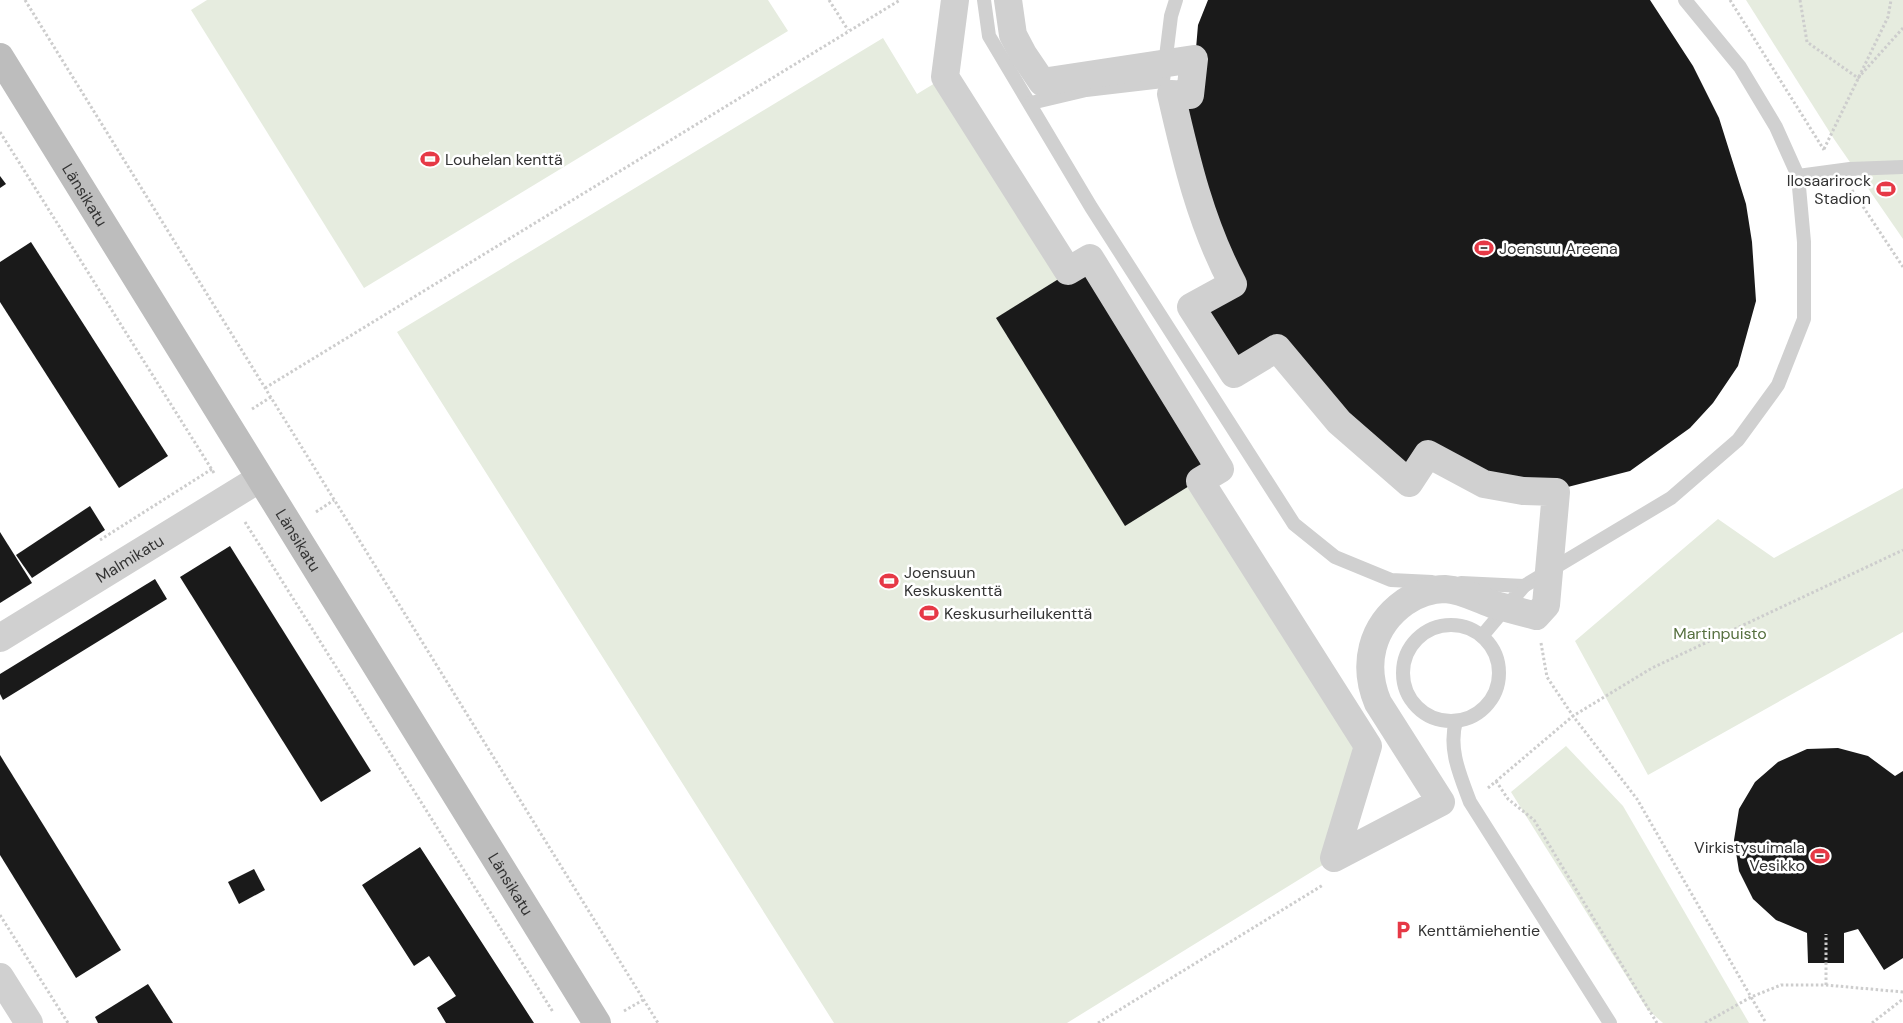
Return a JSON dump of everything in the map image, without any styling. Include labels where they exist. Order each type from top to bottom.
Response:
[{"type":"street","points":[[955,0],[945,77],[1068,271],[1090,258],[1220,469],[1200,481],[1368,746],[1334,858],[1441,802],[1378,703],[1373,692],[1370,664],[1377,631],[1395,610],[1418,594],[1431,590],[1462,591],[1536,616],[1546,606],[1556,492],[1523,491],[1484,484],[1428,454],[1409,483],[1339,422],[1277,348],[1234,374],[1191,307],[1233,284],[1200,210],[1171,94],[1190,95],[1194,59],[1042,82],[1023,54],[1014,35],[1008,0]]},
{"type":"street","name":"Länsikatu","points":[[0,57],[259,479],[598,1023]]},
{"type":"street","name":"Malmikatu","points":[[0,638],[259,479]]},
{"type":"street","points":[[0,976],[29,1023]]},
{"type":"lane","points":[[984,0],[989,36],[1031,103],[1091,207],[1294,524],[1335,558],[1391,580],[1524,586]]},
{"type":"lane","points":[[1031,103],[1086,90],[1164,81],[1170,16],[1176,0]]},
{"type":"lane","points":[[1482,636],[1524,586],[1671,498],[1738,440],[1778,385],[1804,319],[1804,242],[1798,176],[1776,127],[1740,67],[1693,6],[1685,0]]},
{"type":"lane","points":[[1798,176],[1903,167]]},
{"type":"lane","points":[[1459,625],[1482,636],[1493,648],[1498,666],[1498,683],[1492,698],[1486,706],[1472,716],[1456,721],[1441,720],[1426,714],[1410,699],[1404,684],[1403,665],[1409,649],[1424,632],[1440,626],[1459,625]]},
{"type":"lane","points":[[1456,721],[1452,734],[1456,764],[1470,802],[1610,1023]]},
{"type":"path","points":[[25,0],[658,1023]]},
{"type":"path","points":[[829,0],[848,30]]},
{"type":"path","points":[[265,388],[848,30],[900,0]]},
{"type":"path","points":[[1730,0],[1824,149],[1903,267]]},
{"type":"path","points":[[1800,0],[1807,42],[1858,78]]},
{"type":"path","points":[[1824,149],[1888,17],[1891,0]]},
{"type":"path","points":[[1858,78],[1903,28]]},
{"type":"path","points":[[0,132],[555,1015]]},
{"type":"path","points":[[98,541],[212,469]]},
{"type":"path","points":[[1573,716],[1652,668],[1903,550]]},
{"type":"path","points":[[1536,616],[1547,677],[1573,716],[1637,799],[1766,1023]]},
{"type":"path","points":[[1496,780],[1508,799],[1534,820],[1657,1023]]},
{"type":"path","points":[[0,916],[68,1023]]},
{"type":"path","points":[[1826,934],[1826,985]]},
{"type":"path","points":[[1705,1023],[1750,997],[1780,985],[1826,985],[1903,992]]},
{"type":"path","points":[[1872,1023],[1903,1000]]},
{"type":"green space","name":"Louhelan kenttä","points":[[207,0],[768,0],[788,31],[364,288],[191,10]]},
{"type":"green space","points":[[1746,0],[1903,0],[1903,239],[1834,139]]},
{"type":"green space","name":"Keskusurheilukenttä","points":[[883,38],[917,94],[945,77],[1368,746],[1334,858],[1067,1023],[834,1023],[397,332]]},
{"type":"green space","name":"Martinpuisto","points":[[1903,488],[1903,632],[1648,775],[1575,641],[1718,519],[1774,558]]},
{"type":"green space","points":[[1566,746],[1623,806],[1749,1023],[1663,1023],[1647,1009],[1511,792]]},
{"type":"building","name":"Joensuu Areena","points":[[1208,0],[1650,0],[1693,66],[1719,118],[1746,204],[1752,242],[1756,301],[1738,366],[1713,403],[1690,428],[1630,471],[1556,490],[1523,489],[1427,453],[1409,480],[1277,346],[1235,372],[1193,307],[1234,284],[1173,95],[1192,96],[1198,25]]},
{"type":"building","points":[[0,176],[6,184],[0,188]]},
{"type":"building","points":[[31,242],[168,456],[119,488],[0,302],[0,262]]},
{"type":"building","points":[[1089,260],[1218,468],[1125,526],[996,318]]},
{"type":"building","points":[[90,506],[105,530],[32,578],[16,555]]},
{"type":"building","points":[[0,532],[32,583],[0,603]]},
{"type":"building","points":[[230,546],[371,771],[321,802],[180,577]]},
{"type":"building","points":[[155,579],[167,599],[3,700],[0,694],[0,674]]},
{"type":"building","name":"Virkistysuimala Vesikko","points":[[1838,748],[1868,756],[1895,776],[1903,771],[1903,958],[1884,970],[1858,929],[1844,933],[1844,963],[1808,963],[1807,933],[1776,920],[1753,899],[1739,871],[1734,840],[1739,809],[1755,782],[1778,762],[1807,749]]},
{"type":"building","points":[[0,755],[121,950],[76,978],[0,855]]},
{"type":"building","points":[[420,847],[534,1023],[446,1023],[437,1008],[456,996],[429,956],[414,966],[362,885]]},
{"type":"building","points":[[254,869],[265,890],[239,904],[228,882]]},
{"type":"building","points":[[148,984],[173,1023],[98,1023],[95,1017]]},
{"type":"place","name":"Louhelan kenttä","points":[[430,159]]},
{"type":"place","name":"Ilosaarirock Stadion","points":[[1886,189]]},
{"type":"place","name":"Joensuu Areena","points":[[1484,248]]},
{"type":"place","name":"Joensuun Keskuskenttä","points":[[889,581]]},
{"type":"place","name":"Keskusurheilukenttä","points":[[929,613]]},
{"type":"place","name":"Virkistysuimala Vesikko","points":[[1820,856]]},
{"type":"place","name":"Kenttämiehentie","points":[[1403,930]]}]
